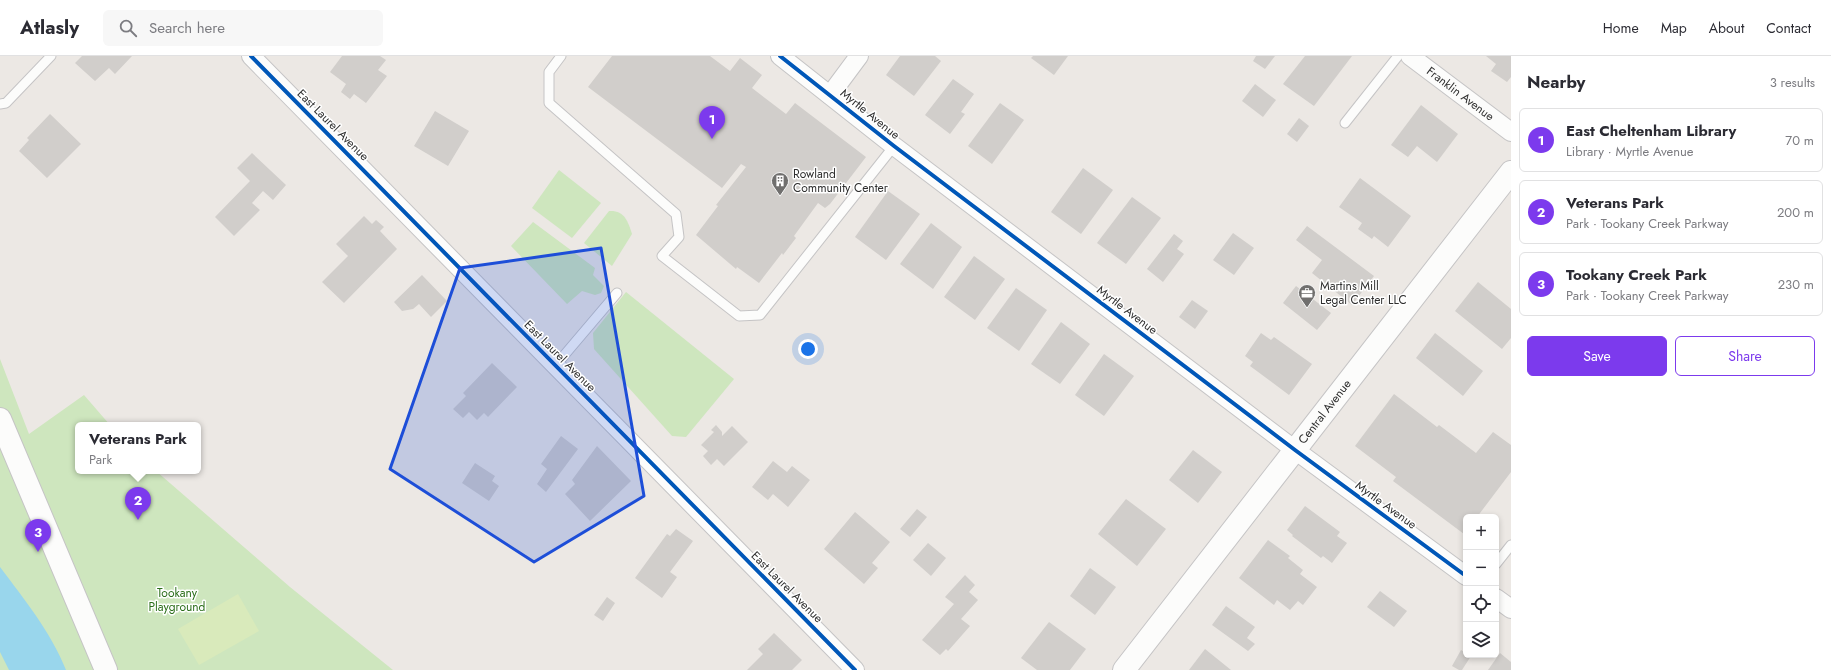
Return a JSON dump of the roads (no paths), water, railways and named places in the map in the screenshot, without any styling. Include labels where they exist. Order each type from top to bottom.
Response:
[{"type":"main road","name":"Central Avenue","points":[[1124,670],[1511,172]]},
{"type":"main road","points":[[0,419],[106,670]]},
{"type":"street","name":"East Laurel Avenue","points":[[251,56],[855,670]]},
{"type":"street","name":"Myrtle Avenue","points":[[780,56],[894,146],[1295,450],[1463,574]]},
{"type":"street","points":[[830,95],[859,56]]},
{"type":"street","name":"Franklin Avenue","points":[[1410,56],[1511,132]]},
{"type":"street","points":[[1499,600],[1511,609]]},
{"type":"lane","points":[[0,104],[6,103],[50,56]]},
{"type":"lane","points":[[561,56],[550,72],[549,102],[676,214],[679,237],[662,256],[739,316],[760,315],[894,146]]},
{"type":"lane","points":[[1345,123],[1398,56]]},
{"type":"lane","points":[[555,366],[617,293]]},
{"type":"lane","points":[[1499,560],[1511,545]]},
{"type":"water","points":[[0,567],[45,629],[66,670],[9,670],[0,652]]},
{"type":"place","name":"East Cheltenham Library","points":[[712,139]]},
{"type":"place","name":"Rowland Community Center","points":[[780,196]]},
{"type":"place","name":"Martins Mill Legal Center LLC","points":[[1307,308]]},
{"type":"place","name":"Veterans Park","points":[[138,520]]},
{"type":"place","name":"Tookany Creek Park","points":[[38,552]]},
{"type":"park label","name":"Tookany Playground","points":[[177,600]]}]
